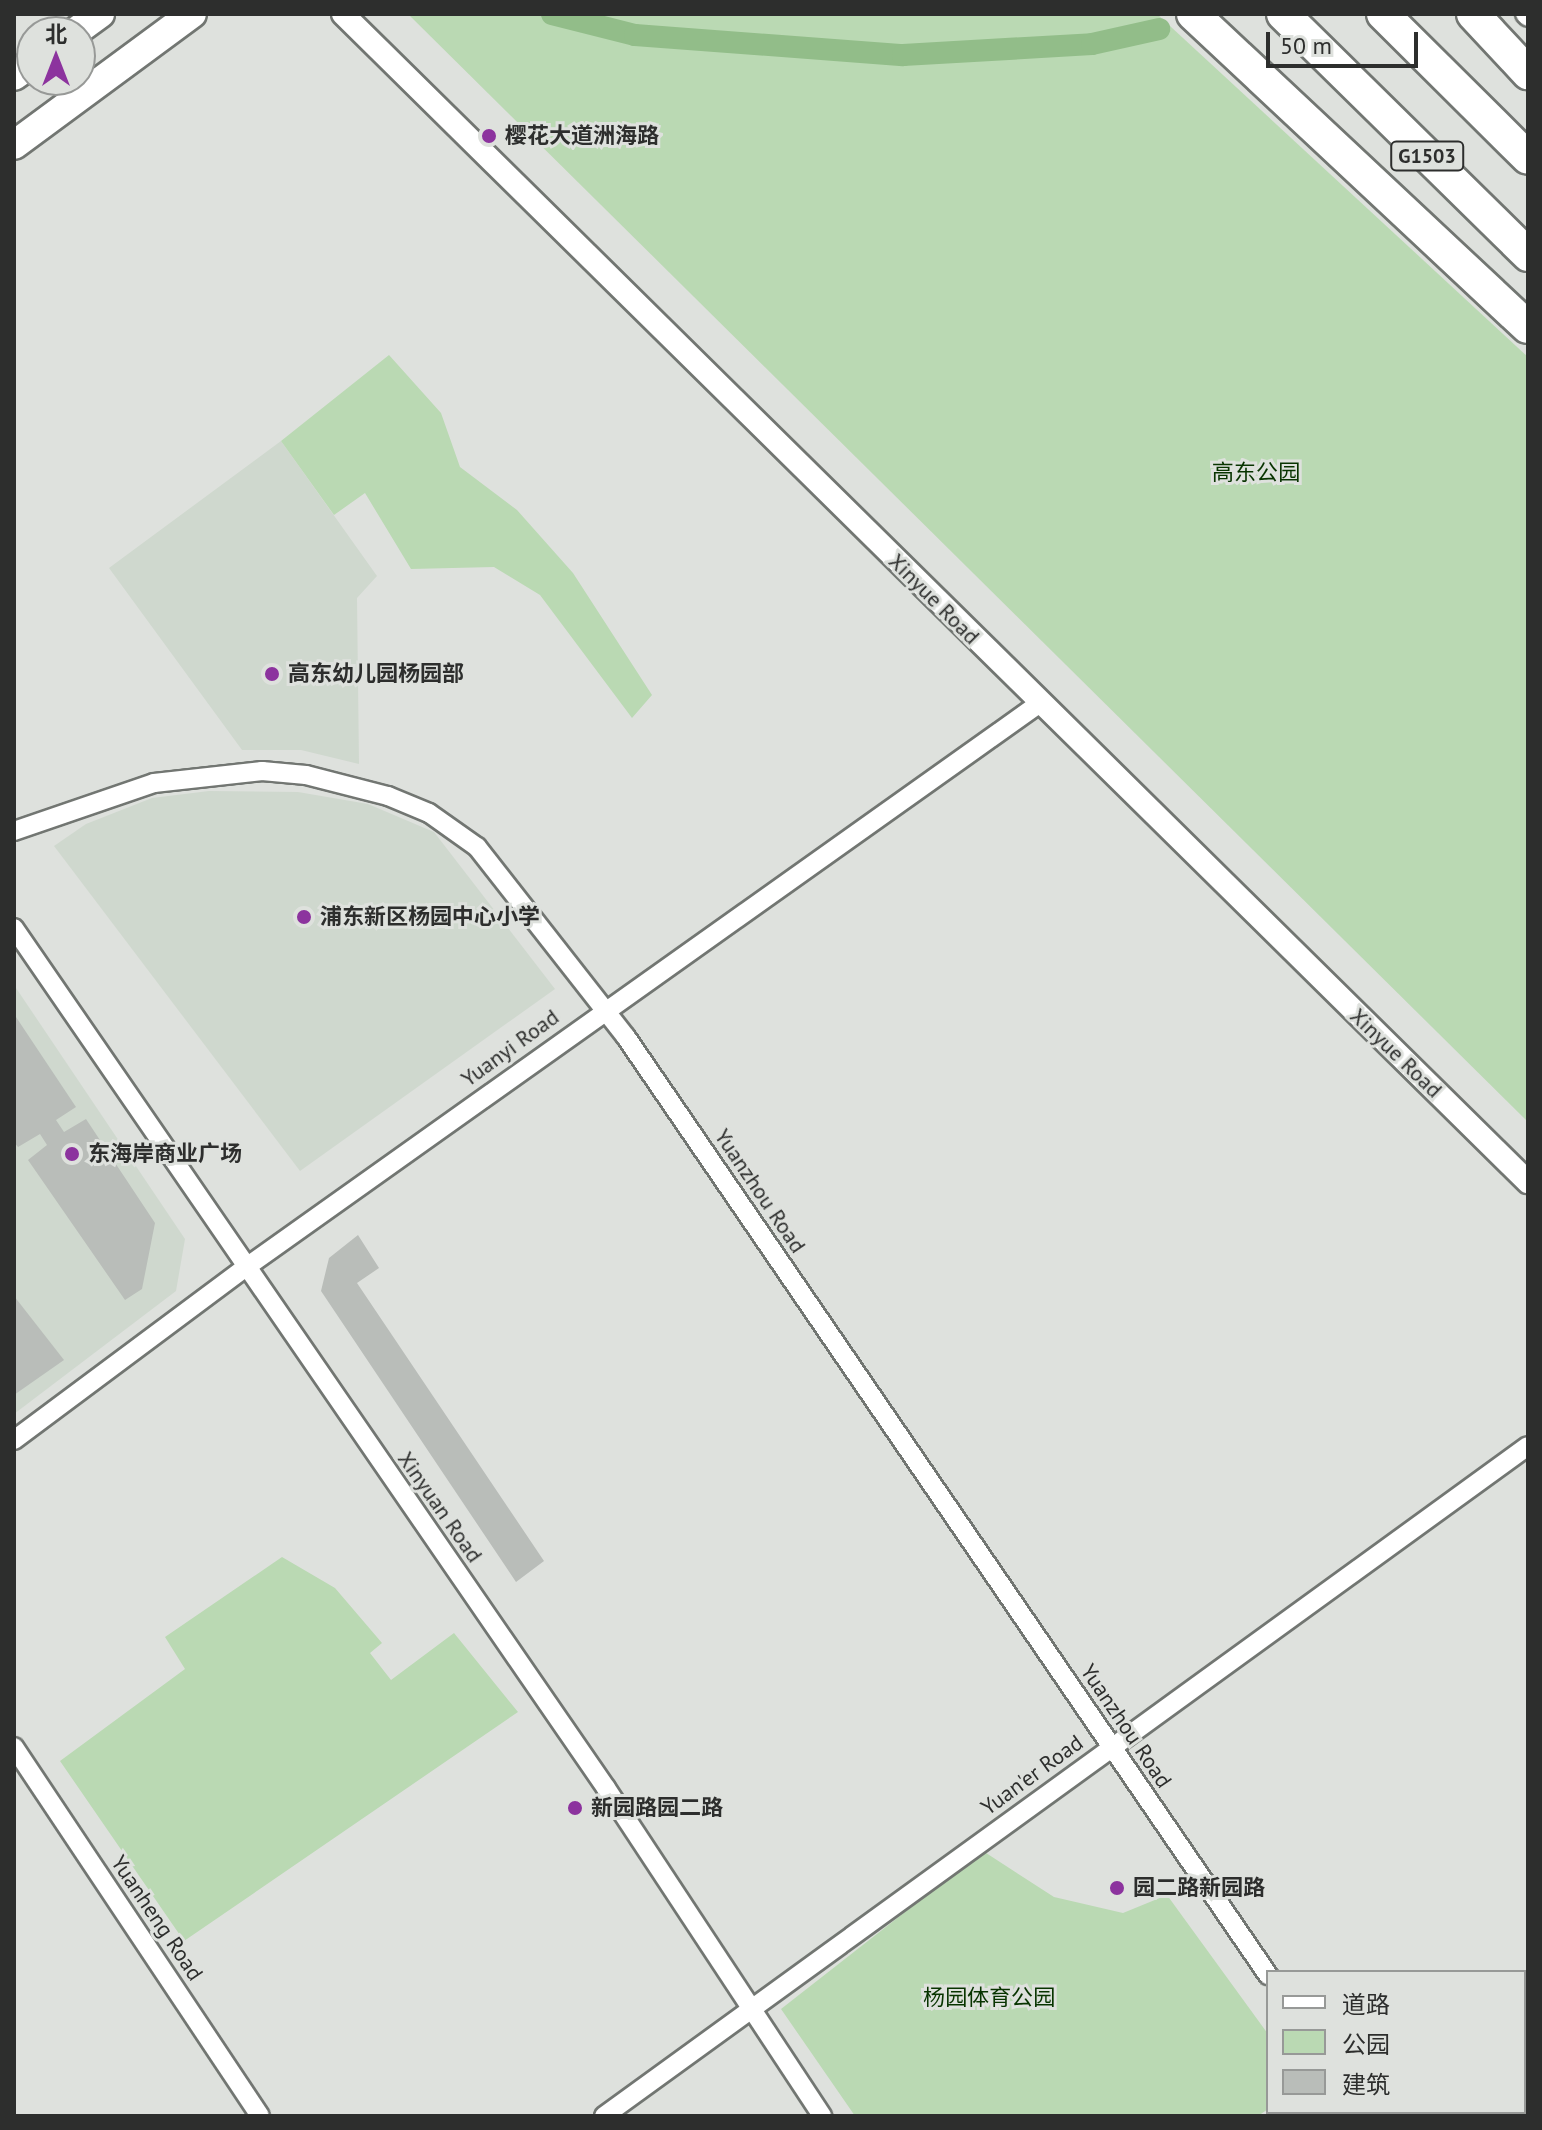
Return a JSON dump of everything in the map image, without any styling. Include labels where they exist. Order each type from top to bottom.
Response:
[{"type":"highway","points":[[1193,14],[1528,327]]},
{"type":"highway","name":"G1503","points":[[1283,14],[1528,255]]},
{"type":"highway","name":"G1503","points":[[1383,14],[1528,158]]},
{"type":"highway","points":[[1473,14],[1528,73]]},
{"type":"main road","points":[[14,145],[192,14]]},
{"type":"street","name":"Xinyue Road","points":[[347,18],[1528,1182]]},
{"type":"street","name":"Yuanyi Road","points":[[14,1440],[245,1268],[1040,703]]},
{"type":"street","name":"Yuanzhou Road","points":[[14,831],[154,783],[209,773],[277,772],[361,787],[429,813],[477,847],[603,1011],[1266,1972]]},
{"type":"street","name":"Xinyuan Road","points":[[14,928],[245,1268],[606,1788],[822,2116]]},
{"type":"street","name":"Yuan'er Road","points":[[604,2116],[1528,1446]]},
{"type":"street","name":"Yuanheng Road","points":[[14,1747],[260,2116]]},
{"type":"shaded area","name":"高东幼儿园杨园部","points":[[281,441],[377,576],[357,598],[359,764],[301,750],[242,750],[109,568]]},
{"type":"shaded area","name":"浦东新区杨园中心小学","points":[[209,791],[298,792],[368,804],[434,832],[555,989],[300,1171],[54,846],[86,824],[152,798]]},
{"type":"shaded area","points":[[14,985],[185,1239],[176,1291],[14,1414]]},
{"type":"green space","name":"高东公园","points":[[408,14],[1157,14],[1528,357],[1528,1122]]},
{"type":"green space","points":[[389,355],[441,413],[460,467],[517,510],[573,573],[652,695],[632,718],[540,595],[494,567],[411,569],[365,493],[334,515],[281,441]]},
{"type":"green space","points":[[282,1557],[335,1588],[382,1643],[370,1653],[391,1680],[454,1633],[518,1712],[184,1941],[60,1761],[185,1669],[165,1637]]},
{"type":"green space","name":"杨园体育公园","points":[[983,1851],[1054,1897],[1123,1913],[1167,1895],[1266,2031],[1266,2110],[1258,2116],[855,2116],[781,2009]]},
{"type":"building","name":"东海岸商业广场","points":[[14,1014],[76,1107],[56,1120],[64,1132],[86,1119],[155,1223],[142,1289],[125,1300],[28,1160],[47,1145],[40,1134],[18,1147],[14,1142]]},
{"type":"building","points":[[358,1235],[379,1268],[357,1283],[544,1561],[516,1582],[321,1291],[329,1258]]},
{"type":"building","points":[[14,1296],[64,1360],[14,1395]]},
{"type":"waterway","points":[[552,14],[635,35],[903,55],[1092,44],[1159,29]]},
{"type":"place","name":"樱花大道洲海路","points":[[489,136]]},
{"type":"place","name":"高东幼儿园杨园部","points":[[272,674]]},
{"type":"place","name":"浦东新区杨园中心小学","points":[[304,917]]},
{"type":"place","name":"东海岸商业广场","points":[[72,1154]]},
{"type":"place","name":"新园路园二路","points":[[575,1808]]},
{"type":"place","name":"园二路新园路","points":[[1117,1888]]}]
